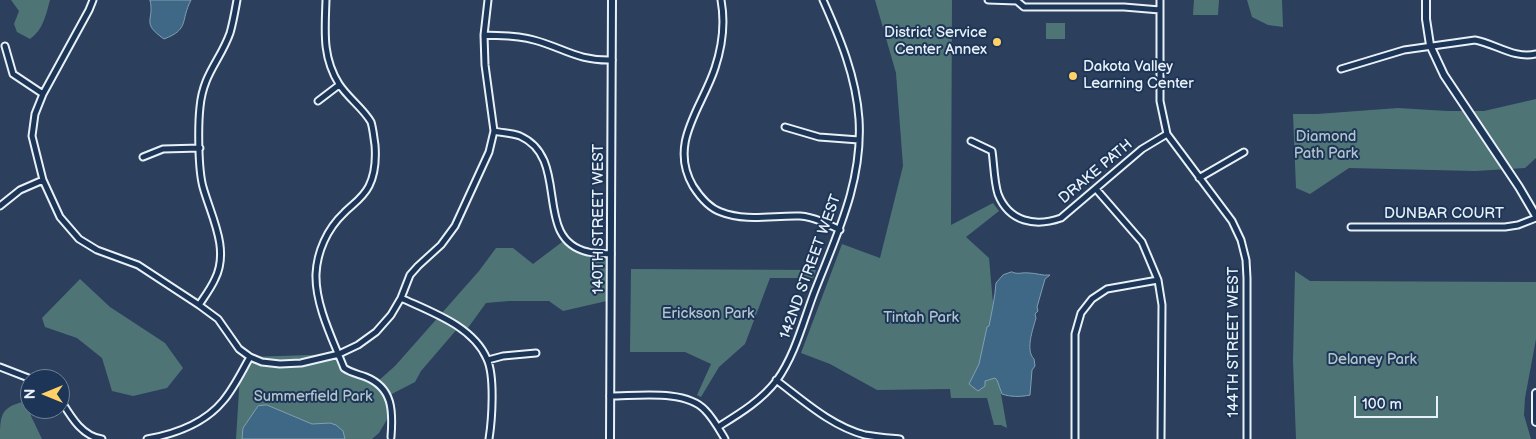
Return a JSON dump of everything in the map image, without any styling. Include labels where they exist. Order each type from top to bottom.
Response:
[{"type":"street","points":[[93,0],[43,94],[35,114],[32,136],[43,180],[60,217],[79,239],[97,250],[138,265],[199,305],[218,319],[239,349],[250,357],[262,362],[294,364],[339,354],[358,345],[376,332],[391,315],[401,298],[410,275],[441,245],[455,226],[488,152],[494,131],[485,65],[484,35],[488,0]]},
{"type":"street","points":[[199,305],[216,277],[221,253],[219,236],[202,184],[200,108],[202,91],[208,74],[230,34],[238,0]]},
{"type":"street","points":[[326,0],[326,57],[339,84],[371,123],[375,145],[374,168],[370,184],[360,199],[342,214],[332,227],[318,258],[316,275],[319,301],[344,368],[352,374],[364,376],[377,382],[386,393],[392,415],[391,437]]},
{"type":"street","name":"140TH STREET WEST","points":[[610,439],[612,0]]},
{"type":"street","points":[[721,0],[722,38],[715,68],[687,131],[683,152],[689,178],[704,200],[719,211],[738,217],[802,216],[840,230]]},
{"type":"street","name":"142ND STREET WEST","points":[[718,427],[753,404],[776,380],[792,353],[840,230],[852,189],[857,165],[859,140],[859,120],[854,81],[840,38],[822,0]]},
{"type":"street","points":[[988,0],[1017,1],[1024,7],[1124,7],[1160,10]]},
{"type":"street","name":"144TH STREET WEST","points":[[1160,0],[1160,101],[1167,134],[1232,222],[1246,260],[1247,439]]},
{"type":"street","points":[[1426,0],[1426,19],[1430,45],[1444,75],[1520,187],[1536,217]]},
{"type":"street","points":[[484,35],[525,38],[585,59],[612,60]]},
{"type":"street","points":[[1340,69],[1404,50],[1475,40],[1486,42],[1510,53],[1536,54]]},
{"type":"street","points":[[5,46],[13,74],[43,94]]},
{"type":"street","points":[[318,101],[339,84]]},
{"type":"street","points":[[785,127],[819,137],[859,140]]},
{"type":"street","points":[[494,131],[519,136],[529,141],[544,159],[548,170],[557,224],[562,235],[570,243],[588,253],[611,254]]},
{"type":"street","name":"DRAKE PATH","points":[[971,141],[992,151],[998,192],[1004,204],[1014,215],[1031,222],[1047,223],[1061,218],[1142,149],[1167,134]]},
{"type":"street","points":[[143,157],[163,148],[200,148]]},
{"type":"street","points":[[1199,178],[1244,152]]},
{"type":"street","points":[[0,206],[20,190],[43,180]]},
{"type":"street","points":[[1096,188],[1142,242],[1158,280],[1162,304],[1161,439]]},
{"type":"street","name":"DUNBAR COURT","points":[[1351,227],[1505,227],[1518,225],[1536,217]]},
{"type":"street","points":[[1075,439],[1075,334],[1081,313],[1092,299],[1107,289],[1158,280]]},
{"type":"street","points":[[401,298],[468,333],[479,345],[488,360],[491,375],[489,439]]},
{"type":"street","points":[[488,360],[503,356],[536,353]]},
{"type":"street","points":[[147,439],[165,436],[187,428],[206,418],[224,401],[250,357]]},
{"type":"street","points":[[0,367],[20,375]]},
{"type":"street","points":[[776,380],[822,415],[840,426],[866,435],[900,439]]},
{"type":"street","points":[[1536,393],[1536,422]]},
{"type":"street","points":[[610,396],[672,396],[685,398],[704,408],[725,439]]},
{"type":"street","points":[[70,415],[82,430],[102,439]]},
{"type":"green space","points":[[11,0],[50,0],[41,27],[30,39],[17,32],[14,24],[19,11]]},
{"type":"green space","name":"Tintah Park","points":[[875,0],[952,0],[951,225],[993,203],[999,211],[966,237],[989,258],[1001,394],[1007,428],[1001,425],[994,425],[987,398],[951,398],[950,389],[877,390],[830,364],[801,353],[842,244],[880,258],[903,166],[896,73]]},
{"type":"green space","points":[[1194,0],[1219,0],[1218,15],[1193,15]]},
{"type":"green space","points":[[1247,0],[1282,0],[1283,27],[1268,25],[1252,17]]},
{"type":"green space","points":[[1046,23],[1065,23],[1065,39],[1046,39]]},
{"type":"green space","name":"Diamond Path Park","points":[[1536,99],[1536,158],[1525,168],[1475,171],[1349,168],[1310,194],[1296,188],[1293,114],[1398,108],[1484,111]]},
{"type":"green space","name":"Summerfield Park","points":[[566,239],[602,253],[611,254],[611,300],[563,311],[549,301],[486,303],[465,332],[458,328],[421,371],[415,382],[388,396],[392,411],[379,433],[372,439],[236,439],[240,375],[250,357],[339,354],[344,368],[377,382],[395,366],[479,271],[496,248],[513,248],[533,264]]},
{"type":"green space","name":"Erickson Park","points":[[631,269],[816,270],[813,278],[770,278],[745,344],[719,367],[701,397],[697,395],[711,364],[685,352],[630,352]]},
{"type":"green space","name":"Delaney Park","points":[[1295,271],[1310,281],[1536,282],[1536,339],[1525,398],[1524,415],[1531,439],[1296,439],[1293,361]]},
{"type":"green space","points":[[80,279],[110,307],[165,343],[183,368],[167,388],[133,396],[112,391],[102,358],[77,338],[45,327],[42,318]]},
{"type":"green space","points":[[19,403],[20,419],[32,419],[42,439],[0,439],[4,412]]},
{"type":"water","points":[[150,0],[191,0],[183,24],[178,32],[164,39],[152,29],[150,25]]},
{"type":"water","points":[[1012,272],[1050,275],[1045,279],[1030,339],[1030,350],[1035,366],[1032,370],[1030,395],[1023,396],[1002,394],[995,378],[985,381],[985,386],[978,391],[969,384],[979,364],[987,327],[989,326],[996,283],[1003,275]]},
{"type":"water","points":[[267,405],[312,424],[330,423],[336,425],[343,431],[345,439],[242,439],[243,428],[258,406]]},
{"type":"place","name":"District Service Center Annex","points":[[997,42]]},
{"type":"place","name":"Dakota Valley Learning Center","points":[[1073,76]]}]
